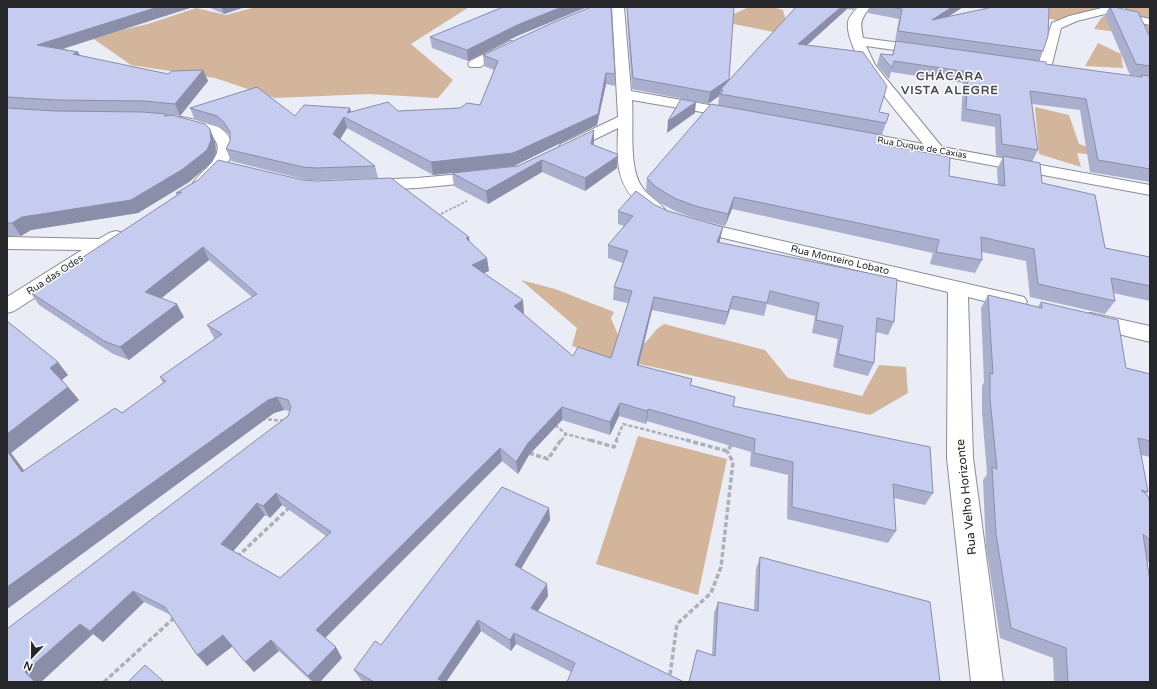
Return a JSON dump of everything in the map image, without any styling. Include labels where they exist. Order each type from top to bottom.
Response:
[{"type":"street","points":[[864,7],[856,17],[854,23],[857,41],[869,66],[937,151]]},
{"type":"street","points":[[1044,68],[1056,26],[1074,18],[1121,7]]},
{"type":"street","name":"Rua Monteiro Lobato","points":[[622,11],[626,162],[629,177],[634,189],[646,203],[659,213],[679,221],[707,229],[1035,306]]},
{"type":"street","points":[[475,64],[522,40]]},
{"type":"street","points":[[857,41],[935,52]]},
{"type":"street","points":[[1028,65],[1059,70]]},
{"type":"street","points":[[624,94],[749,117]]},
{"type":"street","points":[[164,119],[180,121],[216,132],[225,144],[224,152],[228,167],[212,174],[190,191]]},
{"type":"street","points":[[550,156],[626,119]]},
{"type":"street","name":"Rua Duque de Caxias","points":[[835,132],[1150,190]]},
{"type":"street","points":[[351,186],[417,183],[495,175]]},
{"type":"street","name":"Rua das Odes","points":[[7,306],[128,229]]},
{"type":"street","points":[[7,243],[102,245]]},
{"type":"street","name":"Rua Velho Horizonte","points":[[958,288],[960,458],[987,682]]},
{"type":"street","points":[[1073,316],[1150,334]]},
{"type":"lane","points":[[1102,11],[1150,22]]},
{"type":"path","points":[[433,219],[473,198]]},
{"type":"path","points":[[260,419],[292,421]]},
{"type":"path","points":[[551,421],[566,434],[614,447],[623,424],[727,450],[733,462],[721,567],[712,593],[677,624],[669,682]]},
{"type":"path","points":[[526,452],[548,459],[566,434]]},
{"type":"path","points":[[727,450],[736,440]]},
{"type":"path","points":[[232,562],[295,502]]},
{"type":"path","points":[[104,682],[181,611]]},
{"type":"shaded area","points":[[256,7],[469,7],[411,44],[453,80],[438,98],[369,94],[275,98],[215,78],[131,65],[91,37],[148,24],[196,8],[226,15]]},
{"type":"shaded area","points":[[749,7],[772,7],[783,10],[787,25],[784,34],[718,21]]},
{"type":"shaded area","points":[[999,7],[1103,7],[1073,24]]},
{"type":"shaded area","points":[[1150,7],[1150,36],[1094,29],[1102,17],[1128,8]]},
{"type":"shaded area","points":[[1098,43],[1121,54],[1123,68],[1085,66]]},
{"type":"shaded area","points":[[1035,107],[1069,115],[1079,144],[1101,151],[1104,156],[1077,153],[1081,167],[1039,154]]},
{"type":"shaded area","points":[[521,280],[555,289],[614,312],[611,318],[620,340],[645,343],[657,329],[664,324],[765,350],[788,378],[862,396],[879,365],[906,367],[908,393],[870,415],[603,356],[572,346],[577,328]]},
{"type":"shaded area","points":[[638,436],[727,459],[698,595],[596,564]]},
{"type":"building","points":[[7,7],[158,7],[37,45],[78,52],[73,54],[168,74],[172,71],[203,70],[175,104],[144,101],[56,100],[7,97]]},
{"type":"building","points":[[503,7],[562,7],[517,25],[467,50],[430,37]]},
{"type":"building","points":[[591,7],[611,7],[615,74],[606,73],[598,114],[513,153],[431,162],[344,117],[333,134],[375,166],[303,167],[226,149],[230,141],[230,132],[224,122],[217,116],[190,108],[257,87],[295,116],[304,105],[350,108],[347,113],[388,102],[398,111],[460,108],[467,103],[480,105],[498,61],[483,55],[552,23]]},
{"type":"building","points":[[734,7],[729,79],[710,92],[633,78],[627,8]]},
{"type":"building","points":[[796,7],[841,7],[798,44],[863,52],[887,86],[879,112],[889,114],[886,123],[720,94],[723,90],[721,89]]},
{"type":"building","points":[[890,7],[952,7],[932,20],[993,7],[1044,7],[1049,8],[1048,36],[1043,51],[898,31],[902,9]]},
{"type":"building","points":[[1110,7],[1138,12],[1150,37],[1150,66],[1136,64]]},
{"type":"building","points":[[896,41],[1046,62],[1046,64],[1111,73],[1142,77],[1141,75],[1150,76],[1150,169],[1098,160],[1086,99],[1030,91],[1038,150],[1002,144],[1000,115],[966,109],[968,72],[894,61],[892,68],[880,54],[893,55]]},
{"type":"building","points":[[681,99],[696,102],[668,121]]},
{"type":"building","points":[[711,104],[882,135],[879,144],[950,157],[949,176],[1005,186],[1003,156],[1040,163],[1042,183],[1095,195],[1105,248],[1150,257],[1150,286],[1111,278],[1115,301],[1038,284],[1034,249],[981,237],[982,260],[936,252],[939,240],[734,197],[728,214],[699,207],[676,199],[656,187],[647,178]]},
{"type":"building","points":[[7,108],[166,114],[164,116],[172,115],[205,124],[210,129],[211,140],[207,150],[183,169],[131,200],[22,217],[12,223],[7,223]]},
{"type":"building","points":[[594,130],[591,144],[617,154],[618,156],[585,178],[542,160],[486,191],[452,173],[518,166]]},
{"type":"building","points":[[218,160],[303,180],[316,181],[391,178],[469,237],[466,238],[487,258],[472,265],[523,300],[514,306],[573,356],[578,347],[611,358],[632,291],[614,287],[628,251],[608,245],[633,216],[618,211],[636,191],[655,205],[668,211],[723,227],[717,242],[897,279],[894,322],[877,318],[874,363],[838,354],[843,326],[816,320],[819,303],[770,291],[767,303],[733,296],[728,312],[654,297],[637,365],[692,379],[690,385],[735,397],[733,406],[930,447],[933,493],[893,484],[896,531],[792,507],[793,462],[754,453],[755,439],[648,409],[647,411],[620,403],[610,422],[562,407],[528,443],[516,462],[500,448],[316,630],[336,647],[308,676],[271,640],[245,662],[223,635],[197,655],[165,607],[133,591],[90,631],[80,624],[25,672],[35,682],[7,682],[7,629],[288,416],[291,407],[288,400],[277,397],[268,400],[7,587],[7,451],[22,472],[115,408],[122,413],[166,381],[160,377],[222,334],[207,325],[257,294],[203,247],[145,292],[177,304],[120,347],[104,341],[30,292],[182,192],[176,193],[198,180]],"holes":[[[276,493],[331,532],[280,578],[221,544],[257,503],[263,506]]]},
{"type":"building","points":[[988,295],[1042,308],[1041,302],[1118,320],[1126,368],[1150,374],[1150,441],[1138,438],[1148,492],[1141,490],[1148,496],[1150,504],[1150,540],[1143,534],[1150,582],[1150,682],[1068,682],[1066,648],[1011,628],[996,534],[992,467],[997,469],[990,399],[990,373],[993,374]]},
{"type":"building","points":[[7,321],[58,362],[50,368],[68,387],[7,434]]},
{"type":"building","points":[[502,487],[549,508],[515,565],[547,584],[531,608],[684,682],[567,682],[575,663],[514,633],[510,640],[478,620],[438,679],[444,682],[374,682],[354,670],[375,641],[381,645]]},
{"type":"building","points":[[760,557],[930,602],[940,682],[689,682],[697,650],[715,656],[718,602],[758,611]]},
{"type":"building","points":[[145,665],[164,682],[128,682]]},
{"type":"district","name":"CHÁCARA VISTA ALEGRE","points":[[950,83]]}]
